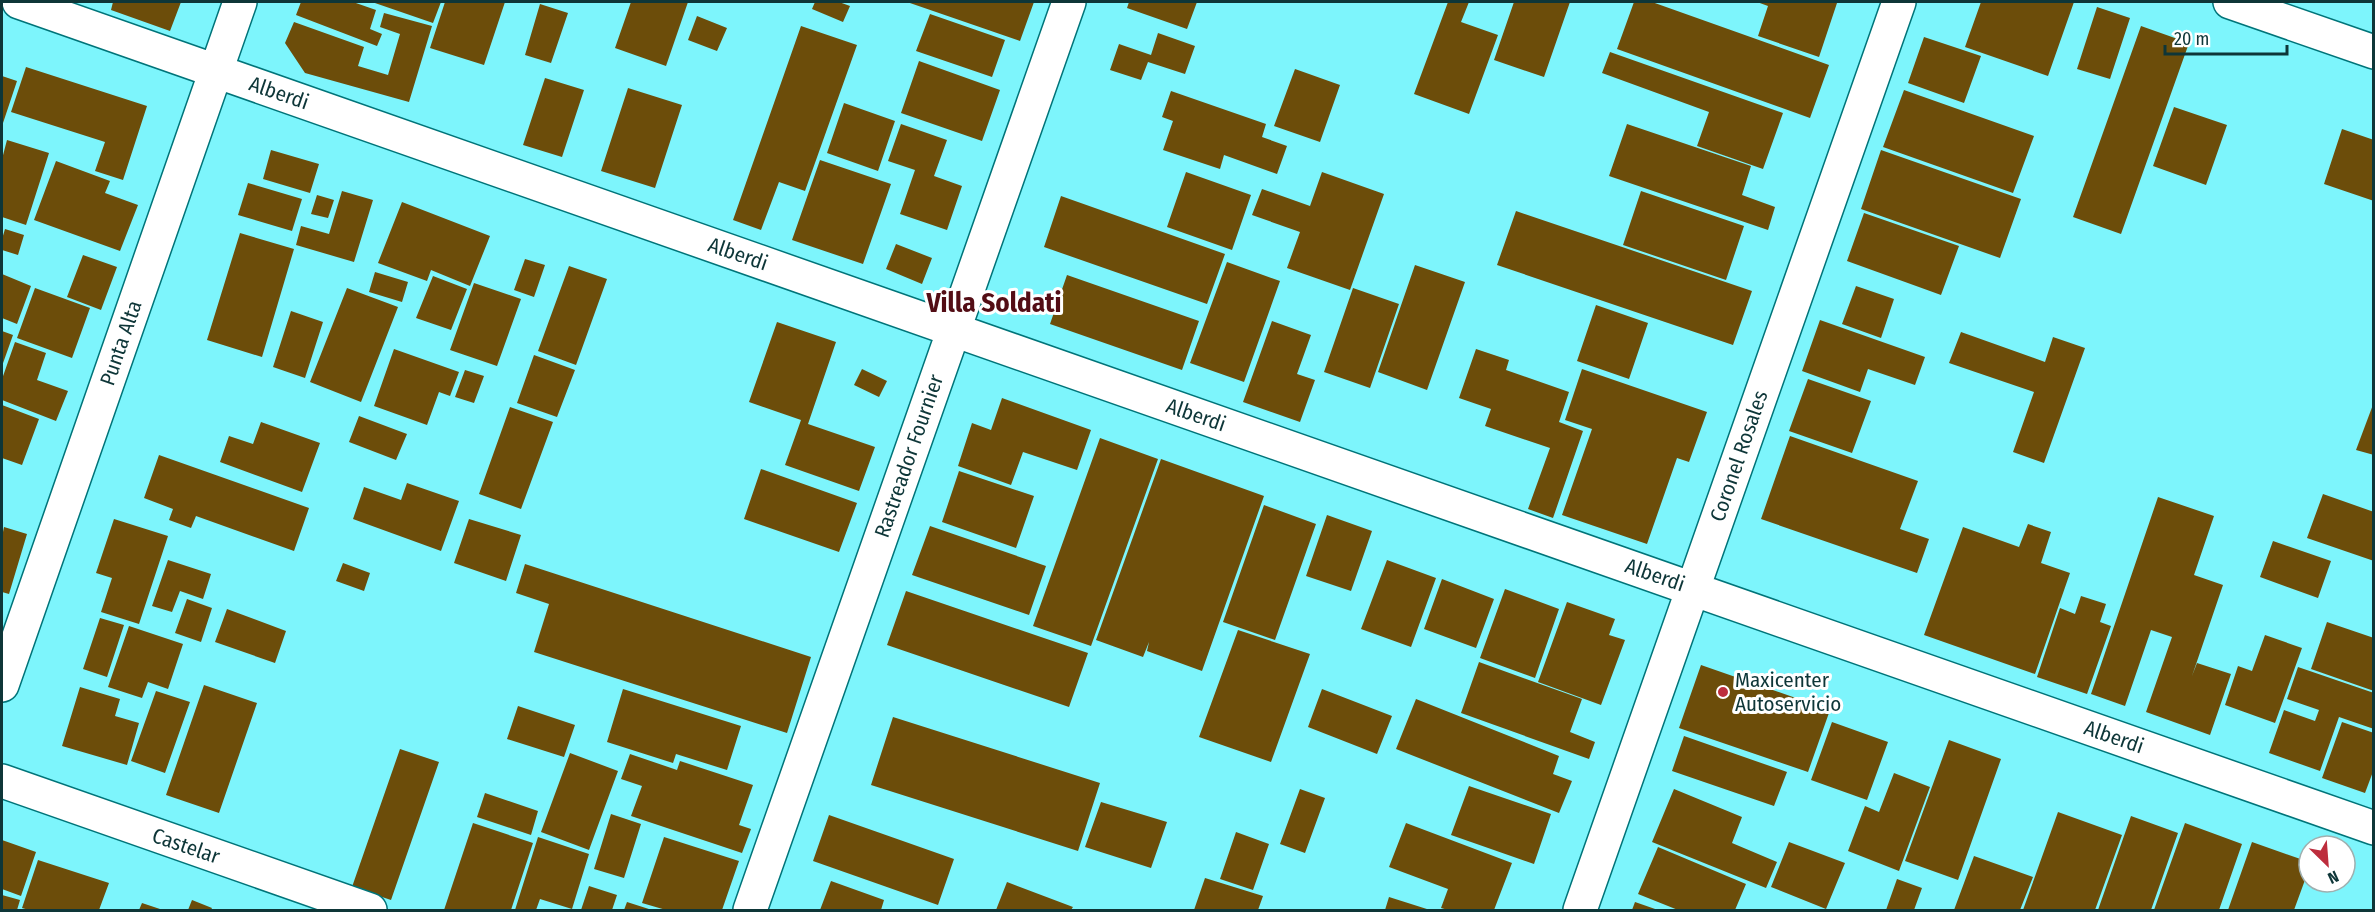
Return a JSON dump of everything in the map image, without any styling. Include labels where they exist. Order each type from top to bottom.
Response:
[{"type":"street","name":"Alberdi","points":[[19,2],[2373,828]]},
{"type":"street","name":"Punta Alta","points":[[2,685],[240,2]]},
{"type":"street","name":"Rastreador Fournier","points":[[750,910],[1069,2]]},
{"type":"street","name":"Coronel Rosales","points":[[1580,910],[1899,2]]},
{"type":"street","points":[[2230,2],[2373,52]]},
{"type":"street","name":"Castelar","points":[[2,781],[370,910]]},
{"type":"building","points":[[113,2],[181,2],[170,31],[111,10]]},
{"type":"building","points":[[301,2],[353,2],[376,10],[370,29],[382,34],[377,46],[296,15]]},
{"type":"building","points":[[372,2],[441,2],[433,23]]},
{"type":"building","points":[[445,2],[505,2],[484,65],[430,48]]},
{"type":"building","points":[[631,2],[688,2],[666,66],[615,48]]},
{"type":"building","points":[[815,2],[839,2],[850,6],[843,22],[812,9]]},
{"type":"building","points":[[907,2],[1034,2],[1020,41]]},
{"type":"building","points":[[1129,2],[1197,2],[1187,29],[1127,8]]},
{"type":"building","points":[[1448,2],[1469,2],[1461,22],[1498,35],[1469,114],[1414,94]]},
{"type":"building","points":[[1514,2],[1570,2],[1544,77],[1494,60]]},
{"type":"building","points":[[1634,2],[1652,2],[1829,65],[1810,118],[1617,49]]},
{"type":"building","points":[[1757,2],[1837,3],[1819,57],[1758,36],[1768,6]]},
{"type":"building","points":[[1981,2],[2074,2],[2048,76],[1965,47]]},
{"type":"building","points":[[540,4],[568,13],[551,63],[525,55]]},
{"type":"building","points":[[2097,7],[2130,18],[2110,79],[2077,69]]},
{"type":"building","points":[[384,13],[432,26],[409,102],[305,73],[285,43],[294,22],[364,47],[358,66],[388,75],[400,34],[380,27]]},
{"type":"building","points":[[930,14],[1005,40],[992,77],[916,51]]},
{"type":"building","points":[[697,16],[727,28],[717,51],[688,40]]},
{"type":"building","points":[[801,26],[857,45],[805,191],[779,182],[761,230],[733,220]]},
{"type":"building","points":[[2141,26],[2189,43],[2121,234],[2073,217]]},
{"type":"building","points":[[1158,33],[1195,46],[1185,74],[1148,62],[1141,80],[1110,70],[1119,44],[1151,55]]},
{"type":"building","points":[[1924,37],[1981,56],[1964,103],[1908,83]]},
{"type":"building","points":[[1610,52],[1783,113],[1763,169],[1697,146],[1709,112],[1602,73]]},
{"type":"building","points":[[919,61],[1000,90],[982,141],[901,113]]},
{"type":"building","points":[[26,67],[147,106],[123,180],[95,171],[105,142],[11,112]]},
{"type":"building","points":[[1295,69],[1340,85],[1320,142],[1274,126]]},
{"type":"building","points":[[2,76],[17,81],[2,126]]},
{"type":"building","points":[[545,78],[584,90],[562,157],[523,145]]},
{"type":"building","points":[[628,88],[682,105],[655,188],[601,171]]},
{"type":"building","points":[[1904,90],[2034,136],[2013,193],[1883,147]]},
{"type":"building","points":[[1171,91],[1266,124],[1262,137],[1287,146],[1277,174],[1224,155],[1220,169],[1163,150],[1173,121],[1162,117]]},
{"type":"building","points":[[844,103],[895,121],[878,171],[827,153]]},
{"type":"building","points":[[2174,107],[2227,125],[2206,185],[2153,166]]},
{"type":"building","points":[[901,124],[947,140],[934,176],[962,186],[947,230],[900,214],[915,170],[888,161]]},
{"type":"building","points":[[1627,124],[1751,166],[1742,195],[1775,207],[1768,230],[1609,176]]},
{"type":"building","points":[[2342,129],[2374,140],[2374,201],[2324,184]]},
{"type":"building","points":[[7,140],[49,153],[26,225],[2,217],[2,159]]},
{"type":"building","points":[[271,150],[319,164],[310,193],[263,179]]},
{"type":"building","points":[[1881,150],[2021,199],[2000,258],[1861,209]]},
{"type":"building","points":[[820,160],[891,184],[863,264],[792,240]]},
{"type":"building","points":[[56,161],[110,181],[105,193],[138,205],[120,251],[34,220]]},
{"type":"building","points":[[1186,172],[1251,195],[1232,250],[1167,227]]},
{"type":"building","points":[[1322,172],[1384,194],[1350,290],[1287,268],[1300,232],[1252,215],[1262,189],[1310,206]]},
{"type":"building","points":[[248,183],[302,199],[292,231],[238,215]]},
{"type":"building","points":[[342,191],[373,200],[354,262],[296,245],[301,226],[329,234]]},
{"type":"building","points":[[1641,191],[1744,226],[1726,280],[1623,245]]},
{"type":"building","points":[[317,195],[334,200],[328,218],[311,214]]},
{"type":"building","points":[[1061,196],[1225,254],[1207,304],[1044,247]]},
{"type":"building","points":[[402,202],[490,236],[470,286],[431,270],[427,281],[378,263]]},
{"type":"building","points":[[1516,211],[1752,291],[1733,345],[1497,265]]},
{"type":"building","points":[[1864,213],[1959,246],[1941,295],[1847,261]]},
{"type":"building","points":[[5,229],[24,235],[18,255],[2,250]]},
{"type":"building","points":[[240,233],[294,249],[262,357],[207,340]]},
{"type":"building","points":[[896,244],[932,258],[922,284],[886,269]]},
{"type":"building","points":[[83,255],[117,267],[101,310],[67,297]]},
{"type":"building","points":[[525,259],[545,265],[534,297],[514,290]]},
{"type":"building","points":[[1227,262],[1280,281],[1244,382],[1190,363]]},
{"type":"building","points":[[1415,265],[1465,282],[1427,390],[1378,372]]},
{"type":"building","points":[[569,266],[607,279],[576,365],[538,351]]},
{"type":"building","points":[[375,272],[408,282],[402,302],[369,292]]},
{"type":"building","points":[[2,274],[31,286],[17,324],[2,318]]},
{"type":"building","points":[[1067,275],[1199,321],[1182,370],[1050,324]]},
{"type":"building","points":[[433,276],[467,289],[451,330],[416,318]]},
{"type":"building","points":[[474,283],[521,299],[497,366],[450,350]]},
{"type":"building","points":[[1856,286],[1894,299],[1881,338],[1842,324]]},
{"type":"building","points":[[35,288],[90,308],[72,358],[17,338]]},
{"type":"building","points":[[347,288],[398,307],[361,402],[310,382]]},
{"type":"building","points":[[1353,288],[1399,304],[1370,388],[1324,372]]},
{"type":"building","points":[[1596,305],[1648,323],[1629,379],[1577,361]]},
{"type":"building","points":[[291,311],[323,322],[305,378],[273,367]]},
{"type":"building","points":[[1820,320],[1925,357],[1915,385],[1868,369],[1860,392],[1802,371]]},
{"type":"building","points":[[1272,321],[1311,335],[1297,374],[1315,380],[1300,422],[1243,402]]},
{"type":"building","points":[[777,322],[836,342],[808,424],[875,447],[859,491],[785,465],[801,420],[749,402]]},
{"type":"building","points":[[2,331],[13,335],[2,366]]},
{"type":"building","points":[[1961,332],[2045,362],[2053,337],[2085,348],[2044,463],[2013,452],[2034,392],[1949,363]]},
{"type":"building","points":[[15,342],[46,353],[37,380],[68,391],[56,421],[2,400],[2,379]]},
{"type":"building","points":[[394,349],[459,372],[450,396],[439,392],[427,425],[374,406]]},
{"type":"building","points":[[1476,349],[1509,360],[1506,370],[1569,392],[1559,422],[1583,431],[1553,518],[1528,509],[1550,448],[1485,426],[1491,409],[1459,398]]},
{"type":"building","points":[[534,355],[575,370],[557,417],[517,403]]},
{"type":"building","points":[[862,369],[887,381],[879,397],[854,385]]},
{"type":"building","points":[[1582,369],[1707,412],[1689,462],[1677,458],[1647,544],[1562,515],[1592,429],[1565,420]]},
{"type":"building","points":[[465,370],[484,376],[474,403],[455,397]]},
{"type":"building","points":[[1808,379],[1871,401],[1852,453],[1789,431]]},
{"type":"building","points":[[1002,398],[1091,430],[1077,470],[1023,452],[1011,485],[958,466],[972,423],[991,430]]},
{"type":"building","points":[[2374,402],[2374,455],[2356,450]]},
{"type":"building","points":[[2,405],[39,419],[22,465],[2,458]]},
{"type":"building","points":[[510,407],[553,422],[521,509],[479,494]]},
{"type":"building","points":[[359,416],[407,434],[396,460],[349,442]]},
{"type":"building","points":[[261,422],[320,443],[302,492],[220,462],[229,436],[253,444]]},
{"type":"building","points":[[1790,436],[1918,481],[1900,529],[1929,539],[1917,573],[1761,519]]},
{"type":"building","points":[[1100,438],[1158,459],[1091,646],[1033,626]]},
{"type":"building","points":[[159,455],[309,508],[294,551],[196,516],[191,528],[169,520],[173,509],[144,498]]},
{"type":"building","points":[[1161,459],[1264,496],[1202,671],[1147,651],[1149,642],[1143,657],[1096,640]]},
{"type":"building","points":[[761,469],[857,503],[839,552],[744,519]]},
{"type":"building","points":[[959,471],[1034,496],[1016,548],[942,522]]},
{"type":"building","points":[[407,483],[459,501],[441,551],[353,519],[364,487],[401,500]]},
{"type":"building","points":[[2323,494],[2374,512],[2374,561],[2307,538]]},
{"type":"building","points":[[2158,497],[2214,516],[2194,575],[2223,585],[2192,676],[2197,663],[2231,674],[2210,735],[2146,712],[2172,637],[2151,630],[2125,706],[2091,694]]},
{"type":"building","points":[[1264,505],[1316,524],[1275,640],[1223,622]]},
{"type":"building","points":[[1327,515],[1372,531],[1351,591],[1306,576]]},
{"type":"building","points":[[114,519],[168,536],[139,624],[101,612],[112,578],[96,573]]},
{"type":"building","points":[[469,519],[521,535],[506,581],[454,563]]},
{"type":"building","points":[[2028,524],[2051,532],[2041,563],[2070,573],[2035,674],[1924,635],[1963,527],[2019,547]]},
{"type":"building","points":[[930,526],[1046,566],[1029,615],[912,575]]},
{"type":"building","points":[[4,527],[27,534],[9,594],[2,592]]},
{"type":"building","points":[[2273,541],[2331,561],[2318,598],[2260,577]]},
{"type":"building","points":[[168,560],[211,574],[203,599],[180,591],[172,612],[152,606]]},
{"type":"building","points":[[1387,560],[1436,578],[1411,647],[1361,629]]},
{"type":"building","points":[[343,563],[370,573],[364,591],[336,581]]},
{"type":"building","points":[[525,564],[811,657],[787,733],[534,652],[549,604],[516,593]]},
{"type":"building","points":[[1442,579],[1494,599],[1476,648],[1424,629]]},
{"type":"building","points":[[1505,589],[1559,609],[1535,678],[1480,658]]},
{"type":"building","points":[[906,591],[1088,653],[1069,707],[887,645]]},
{"type":"building","points":[[2081,596],[2106,604],[2100,622],[2111,626],[2087,694],[2037,677],[2060,608],[2075,614]]},
{"type":"building","points":[[187,599],[212,608],[201,642],[175,633]]},
{"type":"building","points":[[1567,602],[1615,619],[1609,635],[1625,640],[1601,705],[1538,682]]},
{"type":"building","points":[[227,609],[286,631],[275,663],[215,642]]},
{"type":"building","points":[[100,618],[124,625],[107,677],[83,669]]},
{"type":"building","points":[[2327,622],[2374,638],[2374,691],[2311,669]]},
{"type":"building","points":[[129,626],[183,644],[168,689],[148,682],[142,698],[108,687]]},
{"type":"building","points":[[1238,630],[1310,654],[1271,762],[1199,737]]},
{"type":"building","points":[[2265,635],[2302,648],[2275,723],[2225,705],[2238,666],[2252,671]]},
{"type":"building","points":[[1479,662],[1582,699],[1570,732],[1595,742],[1589,759],[1461,713]]},
{"type":"building","points":[[1701,665],[1830,710],[1808,772],[1679,728]]},
{"type":"building","points":[[2298,667],[2374,693],[2374,729],[2339,717],[2320,771],[2269,753],[2284,710],[2315,721],[2319,710],[2287,699]]},
{"type":"building","points":[[204,685],[257,703],[219,813],[166,795]]},
{"type":"building","points":[[80,687],[120,699],[115,716],[139,723],[127,765],[62,746]]},
{"type":"building","points":[[623,689],[741,726],[727,770],[676,754],[673,763],[607,742]]},
{"type":"building","points":[[1322,689],[1392,716],[1377,754],[1308,727]]},
{"type":"building","points":[[156,691],[190,702],[165,773],[131,761]]},
{"type":"building","points":[[1416,699],[1559,756],[1553,774],[1572,781],[1559,813],[1396,749]]},
{"type":"building","points":[[518,706],[575,725],[564,757],[507,739]]},
{"type":"building","points":[[893,717],[1100,783],[1078,851],[871,785]]},
{"type":"building","points":[[1832,722],[1888,742],[1867,800],[1811,780]]},
{"type":"building","points":[[2342,722],[2374,733],[2374,769],[2365,793],[2322,778]]},
{"type":"building","points":[[1684,736],[1787,772],[1774,806],[1672,771]]},
{"type":"building","points":[[1949,740],[2001,759],[1958,880],[1905,861]]},
{"type":"building","points":[[400,749],[439,762],[391,900],[352,887]]},
{"type":"building","points":[[570,753],[618,771],[589,850],[541,832]]},
{"type":"building","points":[[630,754],[677,770],[680,761],[753,785],[739,825],[751,829],[742,853],[631,816],[642,786],[621,779]]},
{"type":"building","points":[[1894,773],[1930,787],[1899,871],[1848,851],[1865,806],[1879,812]]},
{"type":"building","points":[[1469,786],[1551,814],[1534,864],[1451,835]]},
{"type":"building","points":[[1300,789],[1325,798],[1305,853],[1280,844]]},
{"type":"building","points":[[1674,789],[1742,817],[1732,843],[1777,862],[1766,888],[1652,842]]},
{"type":"building","points":[[485,793],[538,811],[531,835],[477,817]]},
{"type":"building","points":[[1101,802],[1167,822],[1151,868],[1085,847]]},
{"type":"building","points":[[2058,812],[2122,835],[2095,910],[2023,910]]},
{"type":"building","points":[[611,814],[641,824],[624,878],[594,869]]},
{"type":"building","points":[[829,815],[954,859],[938,905],[813,861]]},
{"type":"building","points":[[2131,816],[2178,833],[2151,910],[2098,910]]},
{"type":"building","points":[[473,823],[533,843],[511,910],[444,910]]},
{"type":"building","points":[[1406,823],[1512,863],[1494,910],[1441,908],[1448,889],[1389,867]]},
{"type":"building","points":[[2185,823],[2242,844],[2219,910],[2154,910]]},
{"type":"building","points":[[1236,832],[1269,844],[1253,890],[1220,879]]},
{"type":"building","points":[[538,837],[589,854],[572,909],[540,899],[536,910],[515,910]]},
{"type":"building","points":[[664,837],[739,861],[722,910],[666,910],[642,903]]},
{"type":"building","points":[[2,840],[36,852],[21,896],[2,889]]},
{"type":"building","points":[[1789,842],[1845,863],[1826,909],[1771,887]]},
{"type":"building","points":[[2252,842],[2297,858],[2297,894],[2300,894],[2294,910],[2228,910]]},
{"type":"building","points":[[1658,847],[1746,884],[1735,910],[1678,910],[1638,894]]},
{"type":"building","points":[[1974,856],[2033,877],[2020,910],[1954,910]]},
{"type":"building","points":[[38,860],[109,883],[99,910],[29,910],[22,908]]},
{"type":"building","points":[[1205,878],[1263,896],[1258,910],[1194,910]]},
{"type":"building","points":[[1897,879],[1922,888],[1914,910],[1886,910]]},
{"type":"building","points":[[831,881],[884,900],[881,910],[820,910]]},
{"type":"building","points":[[1007,882],[1073,907],[1071,910],[996,910]]},
{"type":"building","points":[[589,886],[617,895],[612,910],[581,910]]},
{"type":"building","points":[[2,895],[20,900],[17,910],[2,910]]},
{"type":"building","points":[[1389,897],[1430,910],[1385,910]]},
{"type":"building","points":[[192,900],[212,908],[211,910],[188,910]]},
{"type":"building","points":[[627,902],[652,910],[624,910]]},
{"type":"building","points":[[1635,902],[1658,910],[1632,910]]},
{"type":"building","points":[[142,903],[163,910],[139,910]]},
{"type":"place","name":"Maxicenter Autoservicio","points":[[1723,692]]},
{"type":"district","name":"Villa Soldati","points":[[994,303]]}]
